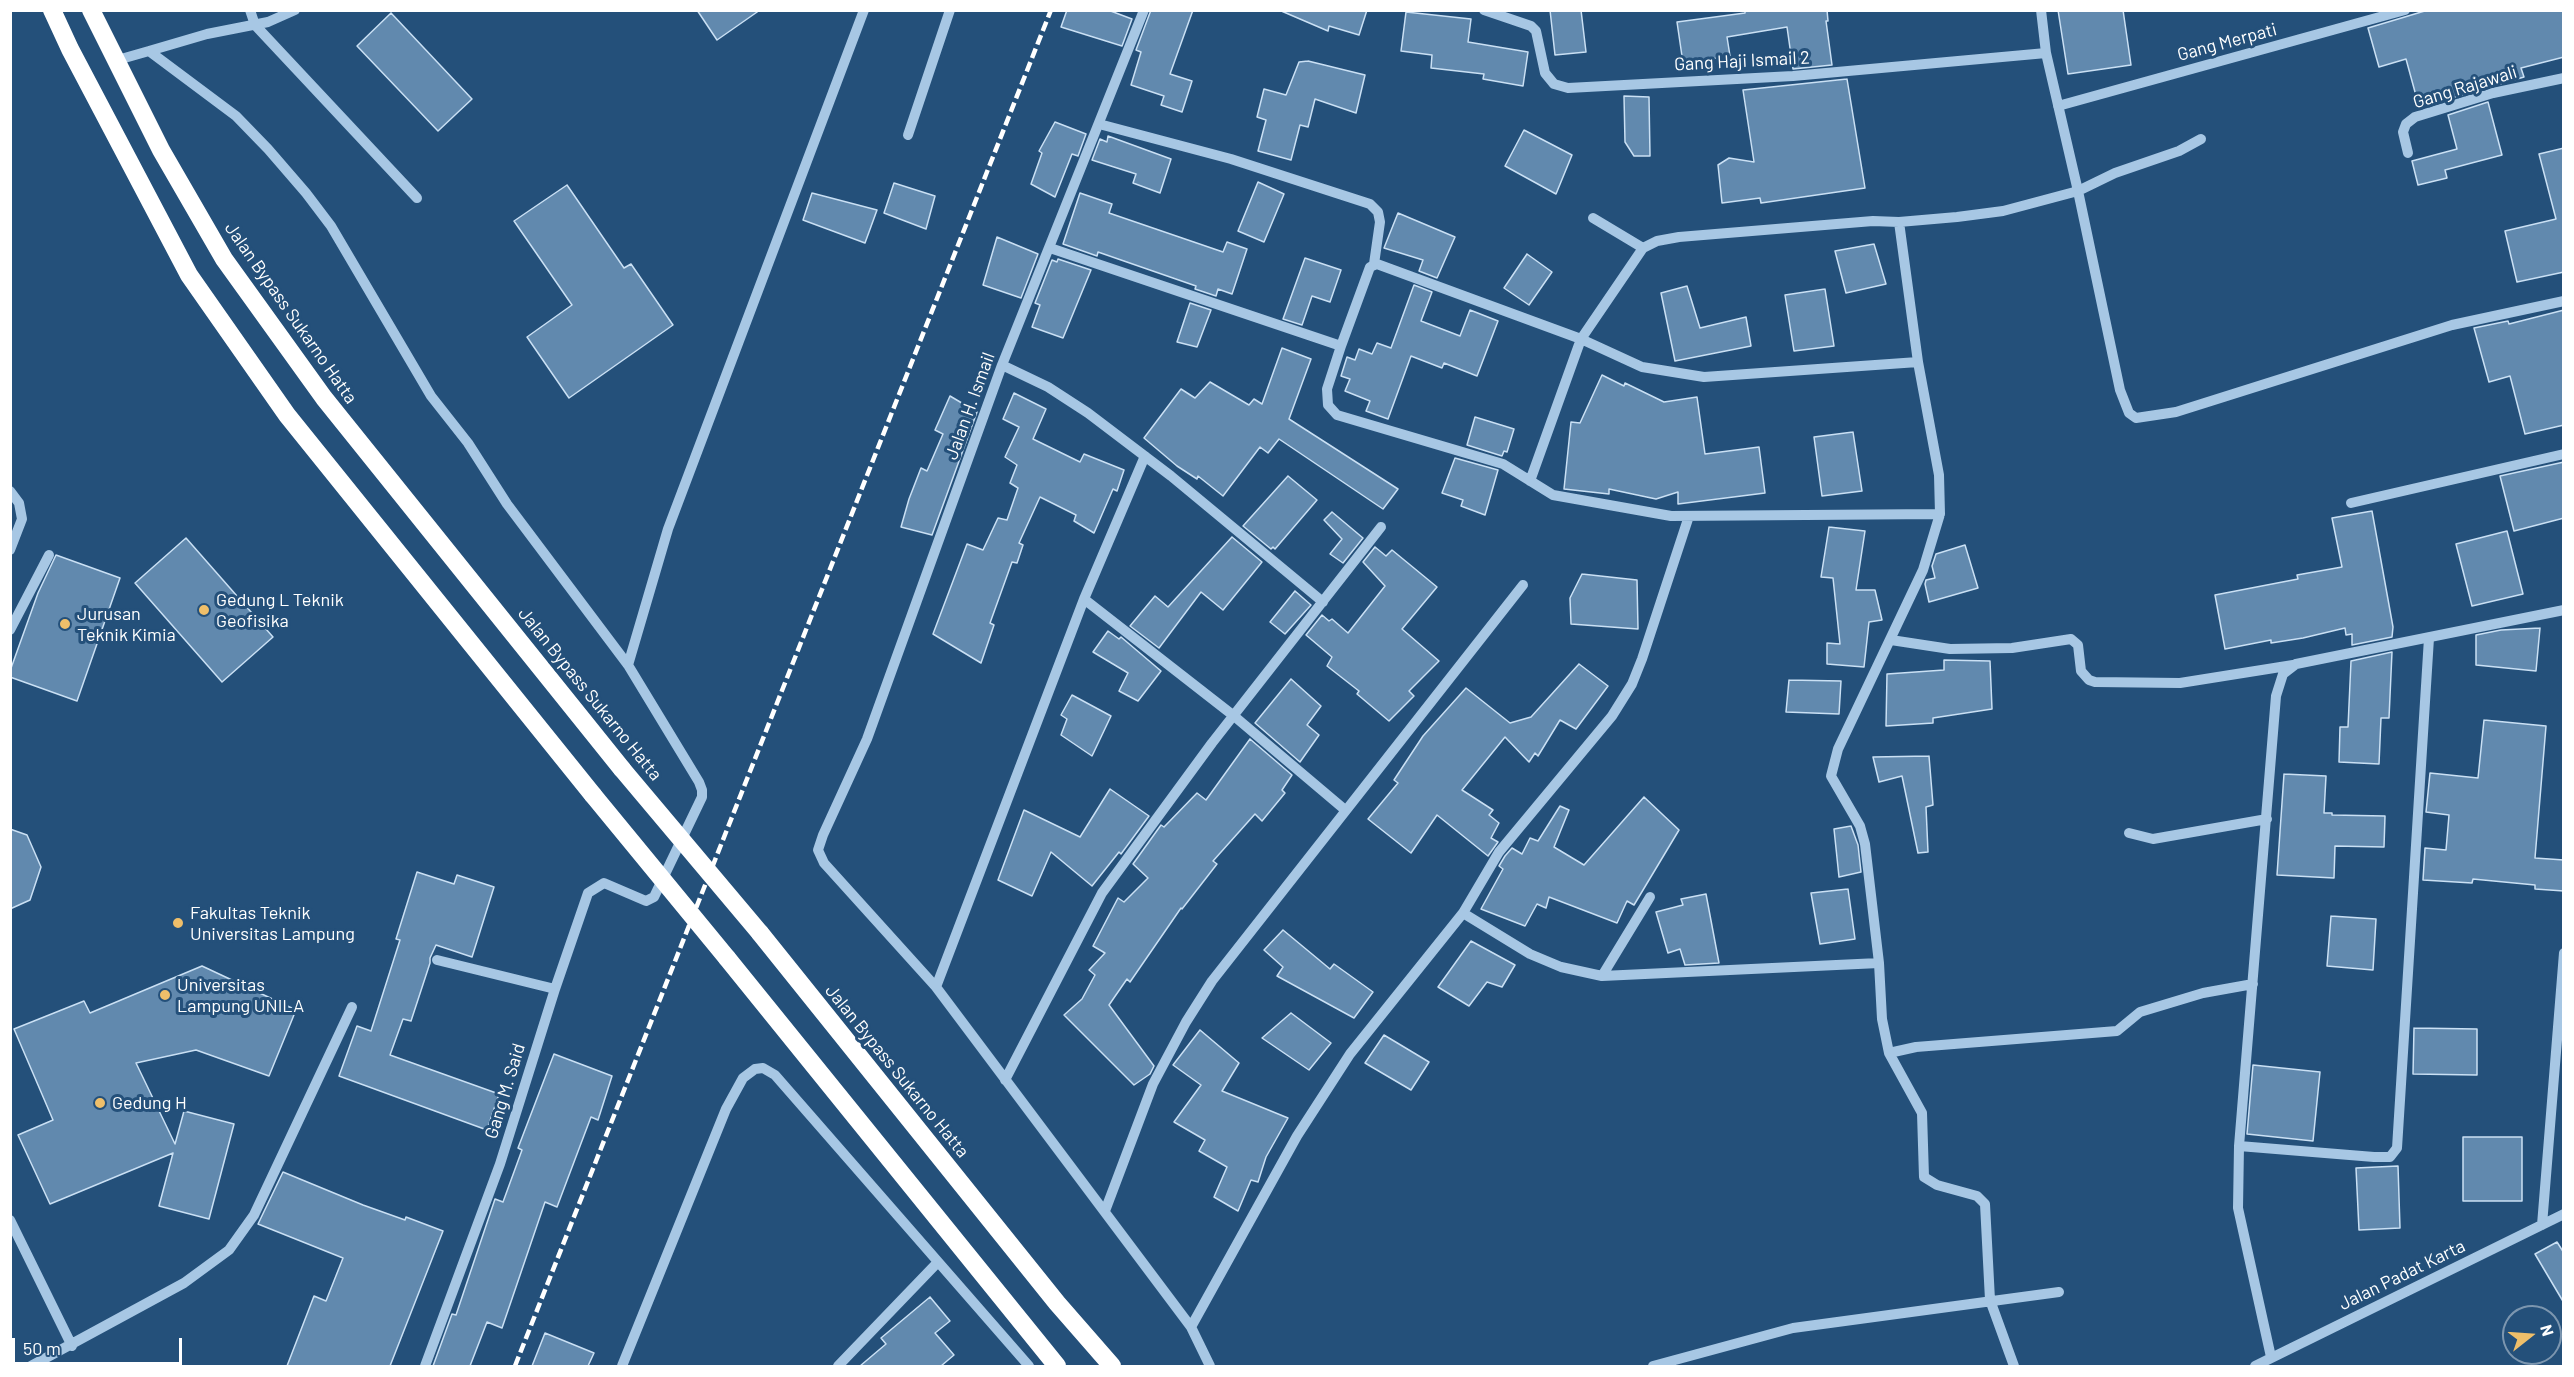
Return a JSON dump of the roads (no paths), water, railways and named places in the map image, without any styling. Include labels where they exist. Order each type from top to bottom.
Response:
[{"type":"highway","points":[[52,10],[75,59],[195,284],[287,415],[592,795],[1057,1366]]},
{"type":"highway","name":"Jalan Bypass Sukarno Hatta","points":[[91,10],[114,61],[161,150],[224,259],[324,398],[622,769],[760,933],[1057,1303],[1112,1366]]},
{"type":"street","points":[[250,10],[255,25],[417,198]]},
{"type":"street","points":[[114,61],[207,34],[268,22],[295,10]]},
{"type":"street","points":[[628,665],[668,529],[864,10]]},
{"type":"street","points":[[908,135],[950,10]]},
{"type":"street","name":"Jalan H. Ismail","points":[[1144,10],[1002,365],[867,739],[818,850],[824,863],[936,987],[1191,1327],[1210,1366]]},
{"type":"street","name":"Gang Haji Ismail 2","points":[[1484,10],[1531,26],[1536,31],[1545,73],[1554,84],[1568,88],[1793,76],[2046,53]]},
{"type":"street","points":[[2041,10],[2046,53],[2120,390],[2129,413],[2136,418],[2176,412],[2452,325],[2564,301]]},
{"type":"street","name":"Gang Merpati","points":[[2058,106],[2405,10]]},
{"type":"street","points":[[149,51],[236,116],[268,149],[332,225],[431,396],[468,443],[507,504],[628,665]]},
{"type":"street","name":"Gang Rajawali","points":[[2408,153],[2403,132],[2406,124],[2415,117],[2493,93],[2564,78]]},
{"type":"street","points":[[1098,124],[1231,159],[1370,204],[1378,212],[1380,222],[1374,264],[1370,267],[1327,389],[1328,405],[1337,415],[1503,464],[1553,495],[1671,516],[1940,514]]},
{"type":"street","points":[[1530,481],[1581,339],[1643,248],[1658,241],[1679,237],[1873,221],[1899,222],[2003,211],[2078,191],[2115,173],[2179,151],[2201,139]]},
{"type":"street","points":[[1593,218],[1643,248]]},
{"type":"street","points":[[1899,222],[1918,362],[1939,475],[1940,514],[1923,570],[1838,749],[1831,776],[1860,826],[1865,844],[1879,963],[1882,1019],[1889,1053],[1922,1113],[1924,1176],[1937,1185],[1977,1196],[1985,1204],[1990,1300],[2014,1366]]},
{"type":"street","points":[[1050,248],[1341,346]]},
{"type":"street","points":[[1374,264],[1581,339],[1642,367],[1704,377],[1918,362]]},
{"type":"street","points":[[1002,365],[1048,387],[1088,413],[1145,456],[1323,602]]},
{"type":"street","points":[[2351,503],[2564,454]]},
{"type":"street","points":[[936,987],[1084,598],[1145,456]]},
{"type":"street","points":[[10,491],[19,503],[22,519],[10,550]]},
{"type":"street","points":[[1191,1327],[1315,1105],[1350,1054],[1463,913],[1499,852],[1612,716],[1632,684],[1689,516]]},
{"type":"street","points":[[1005,1080],[1102,893],[1234,716],[1381,527]]},
{"type":"street","points":[[10,630],[49,555]]},
{"type":"street","points":[[1106,1211],[1153,1084],[1186,1022],[1212,981],[1344,809],[1523,585]]},
{"type":"street","points":[[1084,598],[1234,716],[1344,809]]},
{"type":"street","points":[[1891,640],[1950,648],[2012,648],[2072,639],[2078,645],[2081,671],[2089,680],[2095,682],[2180,683],[2296,664],[2564,609]]},
{"type":"street","points":[[2239,1146],[2374,1157],[2390,1157],[2397,1148],[2429,638]]},
{"type":"street","points":[[2271,1357],[2238,1208],[2239,1146],[2276,696],[2283,674],[2296,664]]},
{"type":"street","name":"Gang M. Said","points":[[425,1366],[500,1164],[588,893],[604,883],[646,901],[654,897],[702,797],[702,790],[628,665]]},
{"type":"street","points":[[2129,834],[2153,839],[2267,819]]},
{"type":"street","points":[[1602,976],[1650,897]]},
{"type":"street","points":[[1463,913],[1530,954],[1560,967],[1602,976],[1879,963]]},
{"type":"street","points":[[2542,1224],[2564,953]]},
{"type":"street","points":[[437,960],[555,989]]},
{"type":"street","points":[[1889,1053],[1916,1047],[2117,1031],[2140,1012],[2203,993],[2253,984]]},
{"type":"street","points":[[31,1366],[72,1346],[184,1283],[229,1250],[240,1238],[254,1215],[352,1007]]},
{"type":"street","points":[[622,1366],[726,1109],[743,1078],[755,1069],[763,1068],[776,1075],[1029,1366]]},
{"type":"street","name":"Jalan Padat Karta","points":[[2255,1366],[2564,1214]]},
{"type":"street","points":[[10,1220],[72,1346]]},
{"type":"street","points":[[838,1366],[938,1262]]},
{"type":"street","points":[[1653,1366],[1793,1328],[2059,1292]]},
{"type":"railway","points":[[515,1366],[1051,10]]},
{"type":"place","name":"Gedung L Teknik Geofisika","points":[[204,610]]},
{"type":"place","name":"Jurusan Teknik Kimia","points":[[65,624]]},
{"type":"place","name":"Fakultas Teknik Universitas Lampung","points":[[178,923]]},
{"type":"place","name":"Universitas Lampung UNILA","points":[[165,995]]},
{"type":"place","name":"Gedung H","points":[[100,1103]]}]
